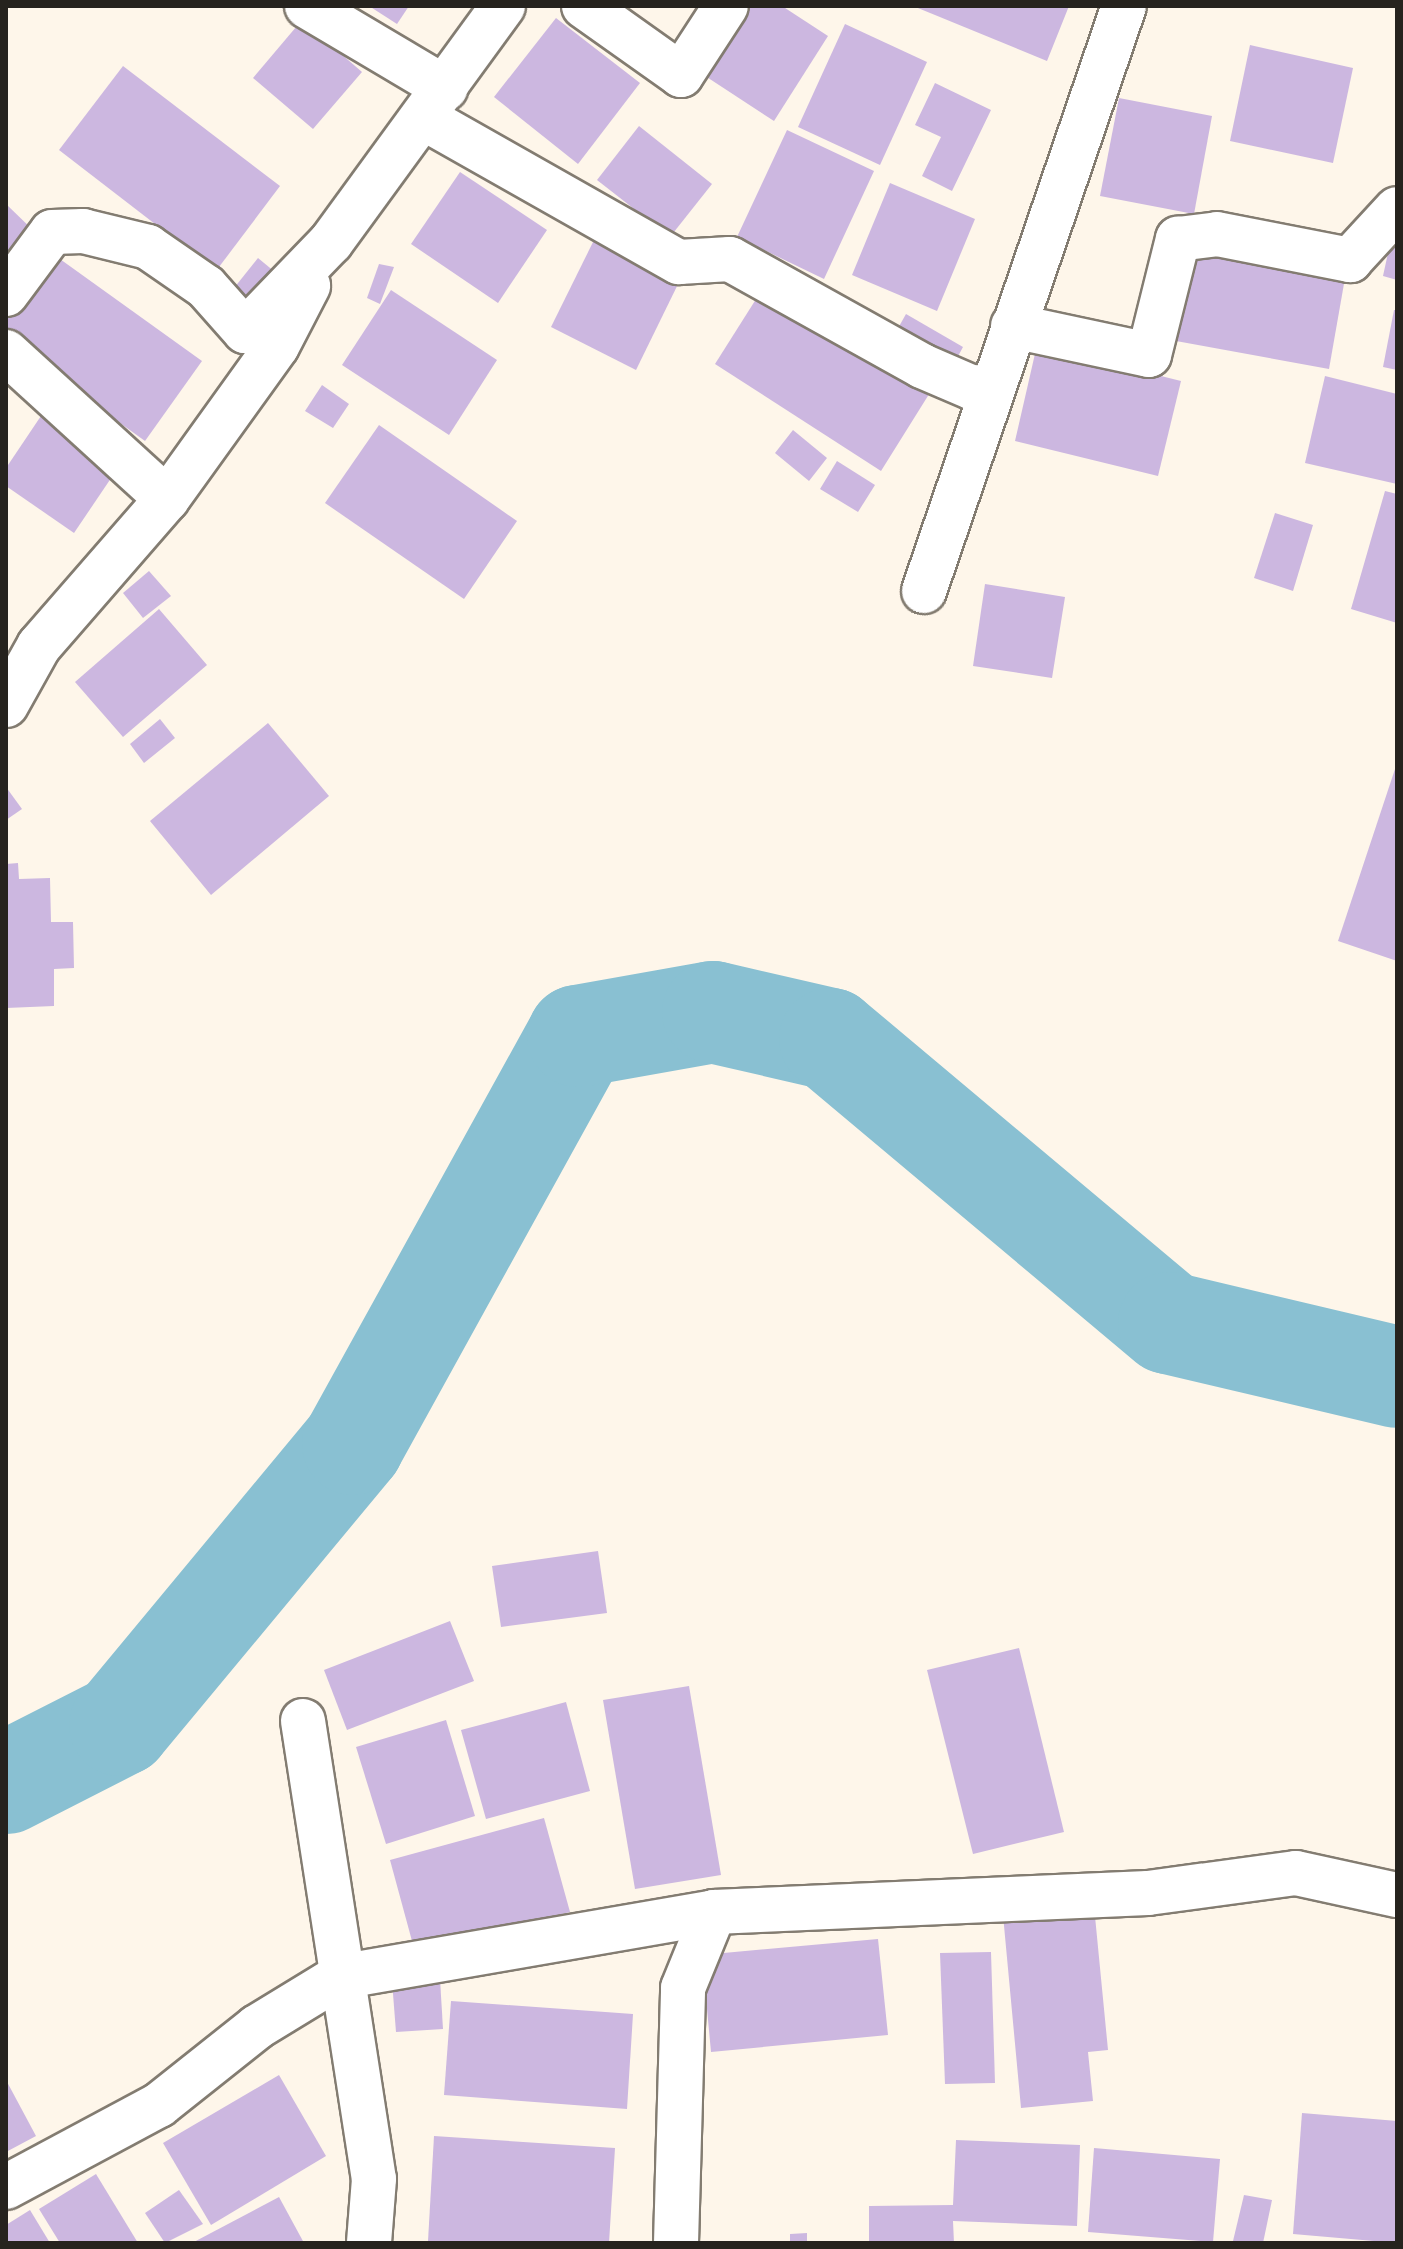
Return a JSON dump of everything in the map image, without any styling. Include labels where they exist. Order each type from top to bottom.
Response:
[{"type":"street","points":[[307,6],[435,103],[679,262],[730,259],[943,376],[973,388],[994,385]]},
{"type":"street","points":[[6,294],[52,232],[83,231],[148,247],[206,287],[245,331],[331,242],[503,6]]},
{"type":"street","points":[[584,6],[681,75],[726,6]]},
{"type":"street","points":[[924,591],[1124,6]]},
{"type":"street","points":[[1013,326],[1149,355],[1178,239],[1217,234],[1350,260],[1397,209]]},
{"type":"street","points":[[6,705],[39,646],[167,499],[277,346],[331,242]]},
{"type":"street","points":[[6,352],[167,499]]},
{"type":"street","points":[[303,1721],[331,1868],[339,1977],[374,2179],[369,2243]]},
{"type":"street","points":[[6,2187],[159,2105],[257,2027],[339,1977],[714,1912],[1087,1890],[1148,1893],[1296,1873],[1397,1895]]},
{"type":"street","points":[[676,2243],[683,1988],[714,1912]]},
{"type":"building","points":[[369,6],[409,6],[397,24]]},
{"type":"building","points":[[732,6],[782,6],[828,36],[774,121],[693,68]]},
{"type":"building","points":[[913,6],[1069,6],[1047,61]]},
{"type":"building","points":[[556,18],[640,83],[578,164],[494,97]]},
{"type":"building","points":[[302,20],[362,72],[313,129],[253,78]]},
{"type":"building","points":[[845,24],[927,62],[880,165],[798,127]]},
{"type":"building","points":[[1250,45],[1353,68],[1333,163],[1230,141]]},
{"type":"building","points":[[123,66],[280,186],[216,271],[59,150]]},
{"type":"building","points":[[935,83],[991,110],[952,191],[922,176],[941,137],[915,125]]},
{"type":"building","points":[[1119,98],[1212,116],[1194,214],[1100,196]]},
{"type":"building","points":[[639,126],[712,184],[670,237],[597,180]]},
{"type":"building","points":[[787,130],[874,171],[824,279],[737,237]]},
{"type":"building","points":[[460,172],[547,230],[498,303],[411,244]]},
{"type":"building","points":[[890,183],[975,219],[937,311],[852,275]]},
{"type":"building","points":[[6,204],[39,236],[6,272]]},
{"type":"building","points":[[1393,230],[1397,231],[1397,280],[1383,276]]},
{"type":"building","points":[[597,234],[682,276],[636,370],[551,327]]},
{"type":"building","points":[[46,249],[202,361],[145,441],[6,341],[6,305]]},
{"type":"building","points":[[1192,250],[1345,278],[1329,369],[1176,341]]},
{"type":"building","points":[[258,258],[281,277],[252,311],[230,293]]},
{"type":"building","points":[[379,264],[394,267],[380,304],[367,298]]},
{"type":"building","points":[[765,285],[931,391],[881,471],[715,364]]},
{"type":"building","points":[[391,290],[497,360],[449,435],[342,365]]},
{"type":"building","points":[[1394,310],[1397,310],[1397,370],[1383,367]]},
{"type":"building","points":[[906,314],[963,347],[949,373],[892,339]]},
{"type":"building","points":[[1037,345],[1181,381],[1158,476],[1015,441]]},
{"type":"building","points":[[1325,376],[1397,394],[1397,484],[1305,463]]},
{"type":"building","points":[[322,385],[349,404],[333,428],[305,411]]},
{"type":"building","points":[[47,407],[124,459],[74,533],[6,486],[6,468]]},
{"type":"building","points":[[379,425],[517,521],[464,599],[325,503]]},
{"type":"building","points":[[793,430],[827,458],[809,481],[775,453]]},
{"type":"building","points":[[837,461],[875,485],[858,512],[820,489]]},
{"type":"building","points":[[1385,491],[1397,494],[1397,623],[1351,609]]},
{"type":"building","points":[[1275,513],[1313,525],[1293,591],[1254,578]]},
{"type":"building","points":[[149,571],[171,596],[143,618],[123,593]]},
{"type":"building","points":[[985,584],[1065,597],[1052,678],[973,666]]},
{"type":"building","points":[[159,609],[207,665],[123,737],[75,682]]},
{"type":"building","points":[[160,719],[175,738],[144,763],[130,744]]},
{"type":"building","points":[[268,723],[329,796],[211,895],[150,821]]},
{"type":"building","points":[[1397,766],[1397,961],[1338,941]]},
{"type":"building","points":[[6,787],[22,809],[6,820]]},
{"type":"building","points":[[18,863],[19,879],[50,878],[51,922],[73,922],[74,968],[54,969],[54,1006],[6,1008],[6,864]]},
{"type":"building","points":[[598,1551],[607,1613],[501,1627],[492,1566]]},
{"type":"building","points":[[450,1621],[474,1681],[347,1730],[324,1670]]},
{"type":"building","points":[[1019,1648],[1064,1832],[973,1854],[927,1670]]},
{"type":"building","points":[[689,1686],[721,1875],[635,1889],[603,1700]]},
{"type":"building","points":[[566,1702],[590,1791],[486,1819],[461,1730]]},
{"type":"building","points":[[446,1720],[475,1816],[386,1844],[356,1747]]},
{"type":"building","points":[[544,1818],[570,1912],[415,1952],[390,1860]]},
{"type":"building","points":[[1094,1906],[1108,2050],[1088,2052],[1093,2101],[1021,2108],[1003,1915]]},
{"type":"building","points":[[878,1939],[888,2035],[711,2052],[702,1955]]},
{"type":"building","points":[[991,1952],[995,2083],[945,2084],[940,1953]]},
{"type":"building","points":[[440,1979],[443,2029],[396,2032],[392,1981]]},
{"type":"building","points":[[451,2001],[633,2014],[627,2109],[444,2095]]},
{"type":"building","points":[[279,2075],[326,2156],[211,2225],[163,2143]]},
{"type":"building","points":[[6,2080],[36,2136],[6,2152]]},
{"type":"building","points":[[1302,2113],[1397,2121],[1397,2243],[1293,2234]]},
{"type":"building","points":[[434,2136],[615,2148],[609,2243],[428,2241]]},
{"type":"building","points":[[956,2140],[1080,2145],[1077,2226],[953,2221],[954,2243],[869,2243],[869,2206],[953,2205]]},
{"type":"building","points":[[1094,2148],[1220,2159],[1213,2242],[1088,2232]]},
{"type":"building","points":[[96,2174],[138,2243],[60,2243],[39,2209]]},
{"type":"building","points":[[179,2190],[203,2224],[165,2243],[145,2213]]},
{"type":"building","points":[[1244,2195],[1272,2200],[1263,2243],[1233,2241]]},
{"type":"building","points":[[279,2197],[304,2243],[192,2243]]},
{"type":"building","points":[[30,2210],[50,2243],[6,2243],[6,2225]]},
{"type":"building","points":[[807,2233],[807,2243],[790,2243],[790,2234]]},
{"type":"waterway","points":[[6,1783],[120,1725],[353,1444],[578,1036],[713,1012],[830,1039],[1169,1323],[1397,1377]]}]
